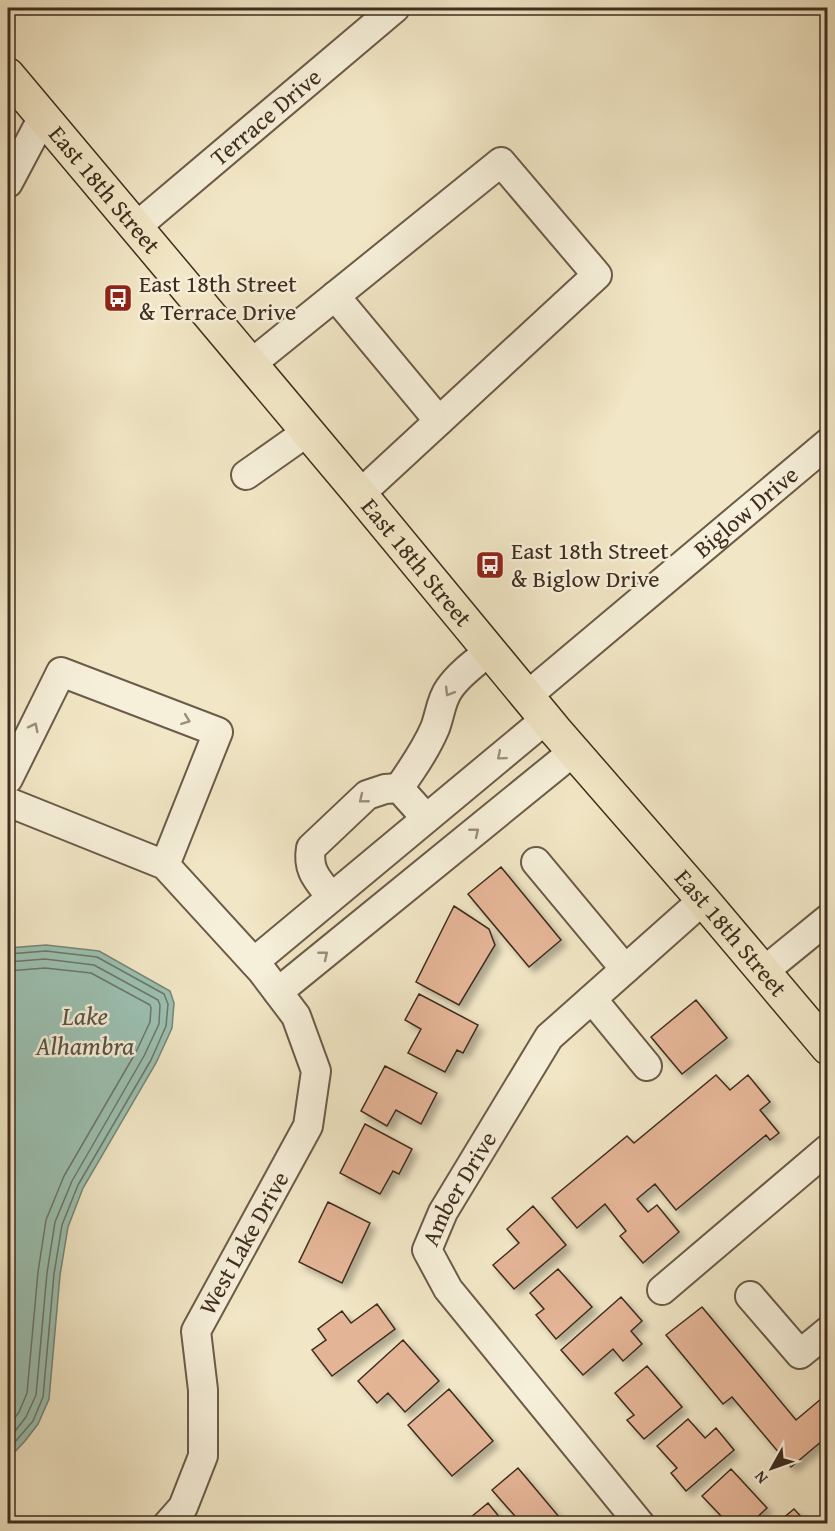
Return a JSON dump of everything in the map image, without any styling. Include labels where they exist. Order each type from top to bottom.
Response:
[{"type":"main road","name":"East 18th Street","points":[[8,75],[574,751],[828,1048]]},
{"type":"street","name":"Terrace Drive","points":[[136,227],[395,8]]},
{"type":"street","points":[[8,183],[43,117]]},
{"type":"street","points":[[251,364],[501,162],[597,275],[360,494]]},
{"type":"street","points":[[335,296],[439,421]]},
{"type":"street","points":[[246,475],[307,432]]},
{"type":"street","name":"Biglow Drive","points":[[265,975],[331,897],[426,818],[537,707],[828,443]]},
{"type":"street","points":[[399,788],[422,755],[447,691],[490,651]]},
{"type":"street","points":[[8,779],[61,672],[218,732],[165,865],[8,802]]},
{"type":"street","points":[[265,975],[574,751]]},
{"type":"street","points":[[399,788],[426,818]]},
{"type":"street","points":[[331,897],[312,871],[309,860],[311,848],[367,795],[385,789],[399,788]]},
{"type":"street","points":[[536,861],[626,969]]},
{"type":"street","name":"West Lake Drive","points":[[165,865],[265,975],[296,1016],[316,1071],[308,1126],[196,1331],[203,1390],[203,1456],[183,1507],[168,1524]]},
{"type":"street","name":"Amber Drive","points":[[640,1524],[448,1289],[427,1250],[443,1212],[549,1037],[703,900]]},
{"type":"street","points":[[763,972],[828,919]]},
{"type":"street","points":[[592,999],[647,1066]]},
{"type":"street","points":[[662,1290],[828,1149]]},
{"type":"street","points":[[750,1296],[800,1354],[828,1331]]},
{"type":"water","name":"Lake Alhambra","points":[[46,945],[99,951],[170,991],[174,1003],[172,1028],[156,1063],[83,1188],[68,1227],[60,1275],[49,1399],[38,1424],[8,1459],[8,948]]},
{"type":"building","points":[[501,867],[561,940],[529,967],[468,894]]},
{"type":"building","points":[[454,906],[489,929],[495,945],[459,1005],[416,982]]},
{"type":"building","points":[[419,994],[478,1025],[463,1053],[457,1050],[445,1072],[408,1053],[421,1029],[405,1020]]},
{"type":"building","points":[[696,1000],[727,1038],[682,1074],[651,1037]]},
{"type":"building","points":[[385,1066],[437,1093],[421,1124],[396,1110],[387,1126],[361,1111]]},
{"type":"building","points":[[716,1075],[730,1090],[748,1075],[770,1102],[760,1110],[779,1133],[770,1140],[766,1135],[676,1210],[655,1184],[637,1199],[648,1212],[657,1205],[679,1232],[643,1263],[620,1236],[626,1231],[605,1204],[577,1228],[552,1198],[627,1136],[634,1143]]},
{"type":"building","points":[[365,1124],[412,1149],[399,1174],[393,1171],[380,1194],[340,1173]]},
{"type":"building","points":[[328,1202],[370,1223],[342,1283],[299,1262]]},
{"type":"building","points":[[533,1206],[566,1245],[514,1289],[493,1265],[519,1243],[507,1229]]},
{"type":"building","points":[[558,1269],[592,1307],[556,1339],[536,1315],[544,1309],[530,1293]]},
{"type":"building","points":[[621,1297],[642,1321],[631,1331],[642,1344],[623,1361],[613,1349],[583,1375],[561,1350]]},
{"type":"building","points":[[377,1304],[395,1329],[332,1376],[312,1350],[326,1340],[318,1329],[342,1311],[351,1323]]},
{"type":"building","points":[[702,1307],[796,1420],[828,1393],[828,1436],[791,1467],[732,1397],[723,1404],[666,1335]]},
{"type":"building","points":[[403,1340],[439,1381],[405,1412],[388,1393],[377,1403],[358,1381]]},
{"type":"building","points":[[647,1366],[682,1407],[644,1439],[627,1420],[634,1415],[615,1393]]},
{"type":"building","points":[[449,1389],[493,1441],[452,1476],[408,1425]]},
{"type":"building","points":[[688,1419],[705,1438],[716,1428],[734,1450],[686,1491],[671,1473],[677,1468],[657,1446]]},
{"type":"building","points":[[518,1468],[565,1524],[522,1524],[492,1490]]},
{"type":"building","points":[[731,1469],[767,1508],[750,1524],[717,1524],[715,1522],[721,1516],[702,1496]]},
{"type":"building","points":[[488,1503],[505,1524],[477,1524],[471,1517]]},
{"type":"building","points":[[794,1509],[807,1523],[776,1524]]},
{"type":"place","name":"East 18th Street & Terrace Drive","points":[[118,298]]},
{"type":"place","name":"East 18th Street & Biglow Drive","points":[[490,565]]}]
